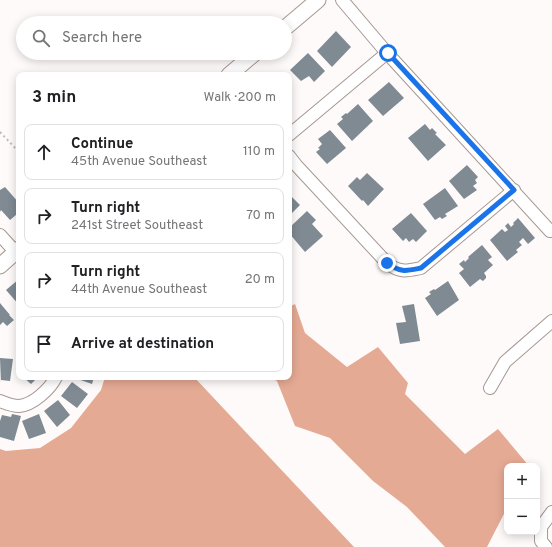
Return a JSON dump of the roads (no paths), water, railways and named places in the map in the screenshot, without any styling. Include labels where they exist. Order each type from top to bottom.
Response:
[{"type":"street","points":[[292,22],[318,0]]},
{"type":"street","points":[[342,0],[388,53],[550,231]]},
{"type":"street","points":[[292,132],[388,53]]},
{"type":"street","points":[[233,72],[247,60]]},
{"type":"street","points":[[292,159],[387,263],[396,270],[406,271],[421,268],[514,190]]},
{"type":"street","points":[[0,235],[16,250]]},
{"type":"street","points":[[0,266],[16,254]]},
{"type":"street","points":[[490,388],[505,362],[552,321]]},
{"type":"street","points":[[0,400],[19,406],[31,402],[43,393],[54,380]]},
{"type":"street","points":[[546,547],[541,541],[541,527],[552,512]]}]
